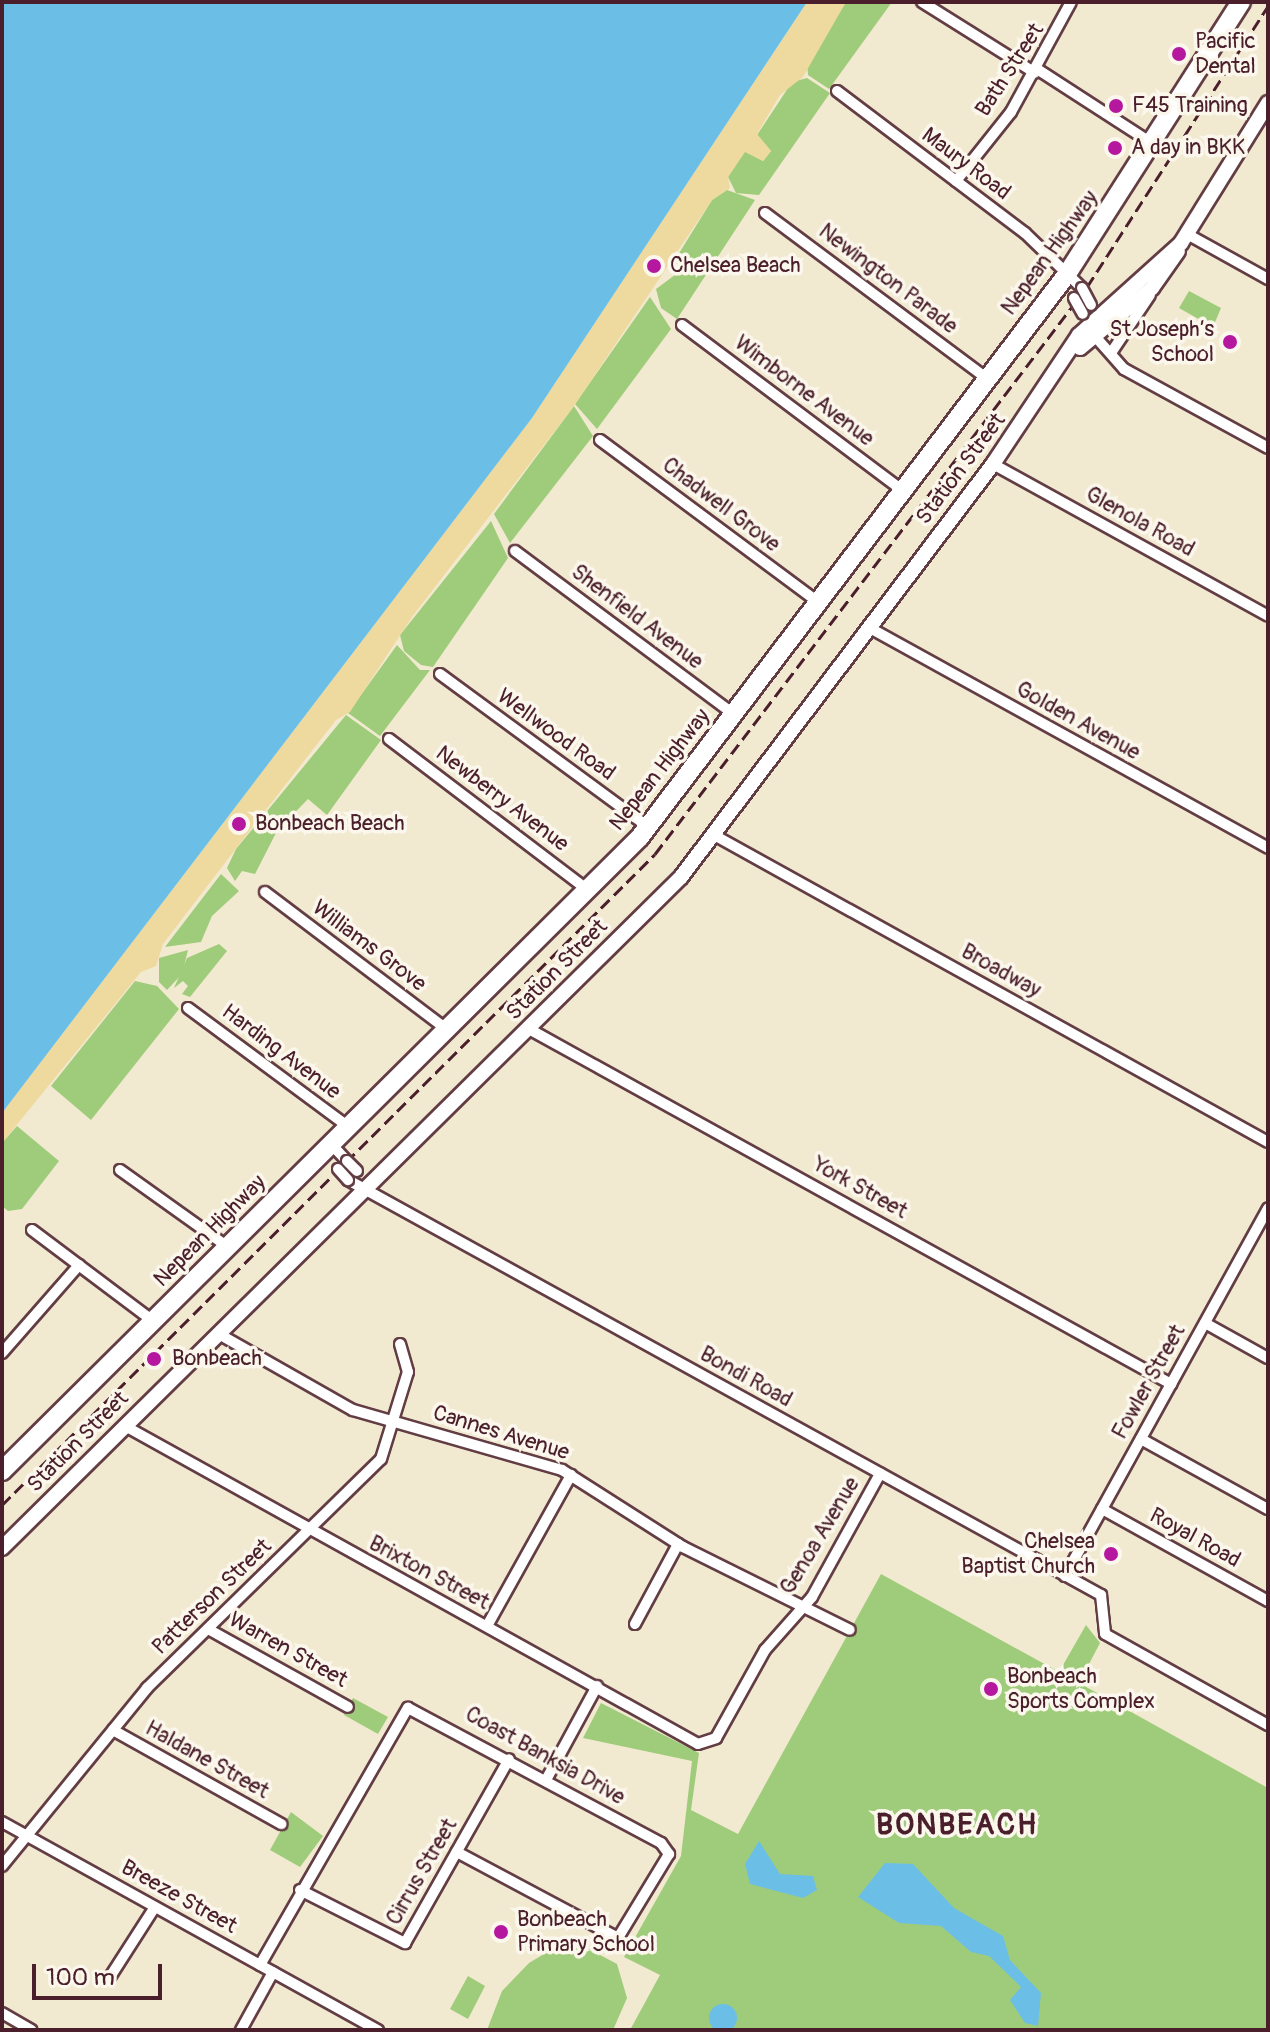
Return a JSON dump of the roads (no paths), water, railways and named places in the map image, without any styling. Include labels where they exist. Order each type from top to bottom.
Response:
[{"type":"highway","name":"Nepean Highway","points":[[2,1471],[590,891],[648,827],[1067,274],[1154,145],[1241,2]]},
{"type":"street","points":[[922,2],[1154,145]]},
{"type":"street","name":"Bath Street","points":[[956,181],[1036,71],[1071,2]]},
{"type":"street","name":"Maury Road","points":[[837,91],[968,190],[1067,274],[1082,288],[1092,319]]},
{"type":"street","name":"Station Street","points":[[1092,319],[1163,277],[1267,107]]},
{"type":"street","name":"Bath Street","points":[[968,190],[962,179],[974,155]]},
{"type":"street","name":"Newington Parade","points":[[765,213],[986,378]]},
{"type":"street","points":[[1184,239],[1268,279]]},
{"type":"street","name":"Station Street","points":[[2,1548],[529,1029],[714,835],[993,464],[1092,319],[1184,239]]},
{"type":"street","points":[[1067,274],[1074,298],[1092,319],[1124,369]]},
{"type":"street","points":[[1113,350],[1163,277]]},
{"type":"street","points":[[1092,319],[1124,369],[1268,448]]},
{"type":"street","name":"Wimborne Avenue","points":[[682,325],[902,490]]},
{"type":"street","name":"Chadwell Grove","points":[[600,440],[818,602]]},
{"type":"street","name":"Glenola Road","points":[[993,464],[1268,616]]},
{"type":"street","name":"Shenfield Avenue","points":[[515,551],[734,714]]},
{"type":"street","name":"Golden Avenue","points":[[870,628],[1268,848]]},
{"type":"street","name":"Wellwood Road","points":[[440,674],[648,827]]},
{"type":"street","name":"Newberry Avenue","points":[[389,739],[590,891]]},
{"type":"street","name":"Broadway","points":[[714,835],[1268,1142]]},
{"type":"street","name":"Williams Grove","points":[[265,892],[449,1031]]},
{"type":"street","name":"Harding Avenue","points":[[188,1008],[350,1128]]},
{"type":"street","name":"York Street","points":[[529,1029],[1171,1384]]},
{"type":"street","points":[[328,1150],[357,1171],[365,1188]]},
{"type":"street","name":"Bondi Road","points":[[328,1150],[348,1180],[1065,1576],[1107,1602],[1100,1629],[1268,1725]]},
{"type":"street","points":[[120,1170],[228,1247]]},
{"type":"street","name":"Fowler Street","points":[[1065,1576],[1268,1208]]},
{"type":"street","points":[[32,1230],[153,1321]]},
{"type":"street","points":[[2,1353],[79,1265]]},
{"type":"street","points":[[1205,1323],[1268,1358]]},
{"type":"street","name":"Cannes Avenue","points":[[219,1334],[349,1408],[571,1475],[678,1544],[850,1630]]},
{"type":"street","name":"Patterson Street","points":[[2,1866],[113,1730],[208,1629],[381,1459],[409,1369],[400,1344]]},
{"type":"street","name":"Brixton Street","points":[[125,1426],[698,1744],[716,1738]]},
{"type":"street","points":[[1141,1439],[1268,1509]]},
{"type":"street","name":"Genoa Avenue","points":[[716,1738],[765,1650],[805,1605],[880,1474]]},
{"type":"street","points":[[487,1626],[571,1475]]},
{"type":"street","name":"Royal Road","points":[[1102,1509],[1268,1601]]},
{"type":"street","points":[[635,1624],[678,1544]]},
{"type":"street","name":"Warren Street","points":[[208,1629],[348,1707]]},
{"type":"street","points":[[546,1780],[597,1686]]},
{"type":"street","name":"Coast Banksia Drive","points":[[260,1965],[405,1710],[421,1710],[668,1850],[625,1936],[613,1938],[457,1852]]},
{"type":"street","name":"Haldane Street","points":[[113,1730],[281,1824]]},
{"type":"street","name":"Cirrus Street","points":[[300,1890],[405,1943],[509,1759]]},
{"type":"street","name":"Breeze Street","points":[[2,1822],[375,2029]]},
{"type":"street","points":[[110,1977],[155,1907]]},
{"type":"street","points":[[241,2030],[273,1972]]},
{"type":"street","points":[[2,2013],[32,2030]]},
{"type":"water","points":[[2,2],[807,2],[532,418],[2,1113]]},
{"type":"water","points":[[759,1841],[780,1874],[813,1876],[817,1890],[803,1898],[750,1884],[745,1864]]},
{"type":"water","points":[[885,1863],[913,1864],[954,1908],[1003,1936],[1010,1960],[1041,1993],[1038,2026],[1025,2023],[1010,2000],[1021,1987],[989,1956],[971,1952],[941,1926],[899,1923],[858,1897]]},
{"type":"water","points":[[723,2004],[733,2008],[737,2018],[733,2028],[723,2032],[713,2028],[709,2018],[713,2008]]},
{"type":"railway","points":[[2,1505],[655,854],[1087,287],[1268,6]]},
{"type":"place","name":"Pacific Dental","points":[[1179,54]]},
{"type":"place","name":"F45 Training","points":[[1116,106]]},
{"type":"place","name":"A day in BKK","points":[[1115,148]]},
{"type":"place","name":"Chelsea Beach","points":[[654,266]]},
{"type":"place","name":"St Joseph’s School","points":[[1230,342]]},
{"type":"place","name":"Bonbeach Beach","points":[[239,824]]},
{"type":"place","name":"Bonbeach","points":[[154,1359]]},
{"type":"place","name":"Chelsea Baptist Church","points":[[1111,1554]]},
{"type":"place","name":"Bonbeach Sports Complex","points":[[991,1689]]},
{"type":"place","name":"Bonbeach Primary School","points":[[501,1932]]},
{"type":"district","name":"BONBEACH","points":[[957,1825]]}]
